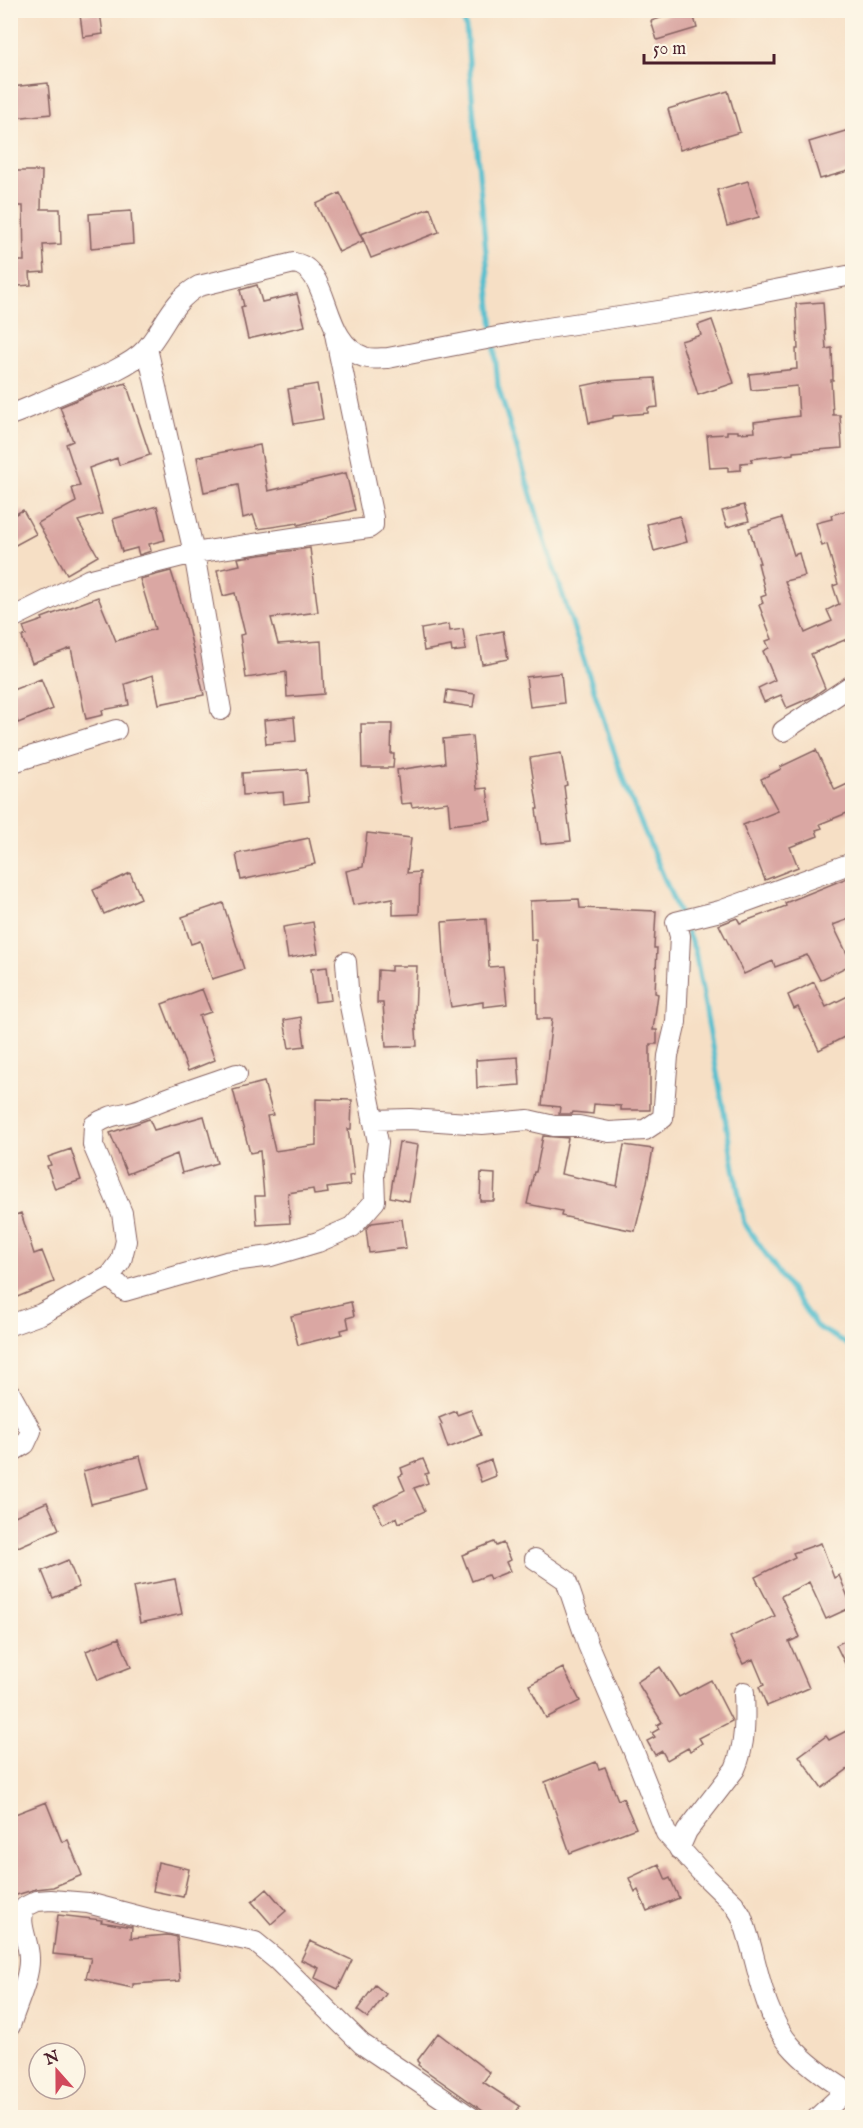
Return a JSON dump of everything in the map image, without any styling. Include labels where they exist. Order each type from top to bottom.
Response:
[{"type":"street","points":[[10,415],[109,373],[140,355],[147,348],[166,317],[188,292],[199,286],[294,263],[302,265],[315,276],[333,327],[374,518],[373,525],[369,528],[194,553],[88,580],[10,619]]},
{"type":"street","points":[[333,327],[346,346],[365,358],[388,358],[528,331],[698,305],[852,275]]},
{"type":"street","points":[[147,348],[194,553],[221,710]]},
{"type":"street","points":[[783,732],[852,685]]},
{"type":"street","points":[[10,764],[116,730]]},
{"type":"street","points":[[373,1120],[410,1119],[482,1124],[528,1120],[554,1126],[579,1126],[609,1132],[645,1130],[663,1118],[668,1056],[675,1022],[680,936],[676,922],[720,911],[852,863]]},
{"type":"street","points":[[110,1276],[124,1292],[226,1262],[271,1256],[318,1242],[352,1227],[375,1201],[374,1176],[378,1142],[349,1001],[346,962]]},
{"type":"street","points":[[10,1325],[40,1314],[110,1276],[121,1261],[126,1241],[122,1213],[93,1145],[94,1125],[108,1116],[140,1109],[161,1099],[237,1074]]},
{"type":"street","points":[[10,1393],[31,1431],[24,1444],[10,1453]]},
{"type":"street","points":[[535,1559],[566,1580],[588,1644],[666,1833],[734,1904],[741,1916],[775,2022],[790,2045],[805,2060],[850,2092],[817,2118]]},
{"type":"street","points":[[679,1849],[687,1831],[735,1769],[740,1758],[744,1737],[744,1692]]},
{"type":"street","points":[[10,2026],[29,1968],[28,1950],[21,1918],[25,1907],[37,1901],[51,1900],[87,1903],[255,1942],[277,1960],[362,2044],[472,2118]]},
{"type":"building","points":[[685,10],[692,10],[697,28],[657,40],[651,21]]},
{"type":"building","points":[[100,12],[103,34],[83,37],[80,15]]},
{"type":"building","points":[[48,83],[51,114],[14,118],[11,87]]},
{"type":"building","points":[[728,91],[740,132],[680,150],[668,109]]},
{"type":"building","points":[[852,129],[852,170],[820,179],[809,142]]},
{"type":"building","points":[[10,171],[42,171],[41,209],[60,209],[61,244],[43,245],[45,272],[30,273],[31,285],[18,286],[16,261],[24,261],[23,206],[10,206]]},
{"type":"building","points":[[748,181],[759,217],[727,226],[717,190]]},
{"type":"building","points":[[340,193],[363,241],[339,252],[316,204]]},
{"type":"building","points":[[430,208],[439,232],[371,258],[361,234]]},
{"type":"building","points":[[131,211],[133,244],[91,248],[89,214]]},
{"type":"building","points":[[257,285],[262,302],[297,294],[305,326],[248,339],[240,290]]},
{"type":"building","points":[[823,302],[826,349],[832,348],[833,415],[840,415],[842,448],[793,452],[793,454],[751,459],[752,462],[741,463],[741,470],[728,471],[728,467],[710,468],[707,435],[727,434],[727,431],[755,432],[754,422],[799,416],[797,386],[751,390],[749,374],[797,369],[796,304]]},
{"type":"building","points":[[712,320],[734,383],[698,395],[681,341],[701,335],[698,325]]},
{"type":"building","points":[[655,378],[658,407],[648,408],[648,413],[613,416],[613,418],[589,423],[582,386],[606,381]]},
{"type":"building","points":[[126,383],[150,455],[119,465],[117,458],[89,468],[102,514],[78,521],[98,556],[67,574],[38,523],[76,502],[72,488],[80,486],[66,444],[73,441],[60,407]]},
{"type":"building","points":[[317,384],[323,419],[294,424],[288,389]]},
{"type":"building","points":[[260,445],[268,491],[346,473],[355,510],[298,525],[298,523],[258,529],[253,515],[243,518],[238,485],[204,492],[197,457]]},
{"type":"building","points":[[744,505],[749,521],[727,527],[722,511]]},
{"type":"building","points":[[157,506],[165,540],[149,544],[151,551],[139,555],[137,548],[122,552],[113,519]]},
{"type":"building","points":[[852,509],[852,637],[811,654],[825,688],[812,697],[787,708],[781,695],[764,702],[758,688],[775,680],[763,651],[769,648],[766,641],[772,639],[759,605],[763,603],[761,597],[766,595],[758,563],[760,563],[749,528],[782,518],[794,555],[799,553],[805,576],[785,581],[805,633],[832,621],[827,610],[839,604],[833,586],[838,584],[827,544],[822,546],[816,523],[832,519],[831,515]]},
{"type":"building","points":[[23,510],[36,534],[10,548],[10,517]]},
{"type":"building","points":[[680,516],[687,542],[654,551],[647,524]]},
{"type":"building","points":[[310,548],[318,612],[271,618],[278,644],[321,641],[324,694],[287,697],[286,672],[246,678],[240,635],[245,634],[235,593],[223,596],[217,570],[240,565],[238,558]]},
{"type":"building","points":[[171,571],[185,615],[204,695],[159,704],[153,675],[125,684],[129,705],[102,710],[103,715],[86,719],[71,648],[32,663],[22,637],[26,635],[23,627],[98,597],[116,641],[155,629],[140,579]]},
{"type":"building","points":[[449,624],[450,631],[463,629],[466,650],[452,652],[451,646],[424,651],[421,629]]},
{"type":"building","points":[[503,631],[508,659],[482,664],[477,636]]},
{"type":"building","points":[[561,673],[564,703],[530,707],[526,677]]},
{"type":"building","points":[[41,679],[53,709],[18,723],[10,704],[10,691]]},
{"type":"building","points":[[447,690],[475,694],[473,707],[445,703]]},
{"type":"building","points":[[294,717],[296,741],[266,744],[264,720]]},
{"type":"building","points":[[361,724],[392,724],[393,768],[362,768]]},
{"type":"building","points":[[472,736],[477,789],[487,788],[491,820],[450,825],[448,802],[412,807],[411,803],[401,804],[397,770],[445,763],[443,739]]},
{"type":"building","points":[[816,750],[835,790],[852,782],[852,811],[820,824],[822,828],[816,830],[818,836],[790,847],[798,867],[765,880],[743,825],[778,811],[761,779]]},
{"type":"building","points":[[561,753],[567,785],[564,786],[571,841],[541,844],[530,758]]},
{"type":"building","points":[[306,769],[309,801],[284,804],[283,792],[243,795],[242,773]]},
{"type":"building","points":[[367,833],[411,838],[407,873],[420,872],[419,914],[393,915],[393,898],[353,905],[346,871],[363,867]]},
{"type":"building","points":[[309,838],[315,864],[241,880],[236,854]]},
{"type":"building","points":[[130,873],[141,898],[104,914],[93,890]]},
{"type":"building","points":[[852,876],[852,918],[833,925],[852,964],[820,980],[807,955],[775,967],[773,961],[744,974],[719,925],[737,918],[740,923],[786,906],[785,903]]},
{"type":"building","points":[[579,899],[580,908],[656,911],[655,993],[658,994],[653,1030],[657,1030],[657,1044],[650,1044],[650,1110],[621,1110],[621,1106],[594,1104],[593,1114],[573,1112],[572,1114],[559,1114],[560,1107],[542,1105],[552,1019],[537,1019],[536,940],[531,940],[530,901]]},
{"type":"building","points":[[223,903],[244,969],[212,979],[200,941],[191,944],[182,917]]},
{"type":"building","points":[[486,919],[489,967],[503,966],[507,1004],[483,1007],[483,1002],[451,1007],[445,973],[442,922]]},
{"type":"building","points":[[313,922],[318,953],[288,958],[283,927]]},
{"type":"building","points":[[391,966],[417,966],[415,1014],[417,1046],[386,1047],[383,1003],[377,1003],[378,970],[391,971]]},
{"type":"building","points":[[327,967],[331,1000],[315,1002],[311,969]]},
{"type":"building","points":[[814,982],[826,1007],[852,994],[852,1033],[819,1050],[798,1007],[794,1009],[788,995]]},
{"type":"building","points":[[202,989],[211,1012],[199,1016],[215,1060],[188,1071],[162,1004]]},
{"type":"building","points":[[301,1017],[305,1046],[289,1048],[284,1020]]},
{"type":"building","points":[[518,1057],[520,1085],[477,1088],[476,1060]]},
{"type":"building","points":[[264,1082],[273,1115],[267,1116],[275,1151],[316,1145],[316,1099],[352,1100],[351,1129],[348,1129],[354,1175],[349,1176],[350,1185],[327,1188],[328,1193],[314,1195],[313,1189],[288,1193],[290,1223],[257,1225],[255,1196],[264,1196],[260,1151],[250,1153],[233,1090]]},
{"type":"building","points":[[204,1116],[217,1163],[182,1173],[177,1154],[127,1174],[110,1133],[149,1119],[154,1130]]},
{"type":"building","points":[[543,1136],[568,1138],[561,1174],[617,1186],[624,1145],[653,1149],[635,1231],[561,1216],[562,1211],[527,1204]]},
{"type":"building","points":[[399,1142],[418,1145],[409,1201],[390,1197]]},
{"type":"building","points":[[71,1149],[81,1180],[55,1189],[47,1166],[51,1165],[48,1157]]},
{"type":"building","points":[[481,1173],[495,1174],[494,1201],[480,1201]]},
{"type":"building","points":[[21,1213],[34,1254],[42,1251],[54,1282],[10,1300],[10,1217]]},
{"type":"building","points":[[402,1219],[406,1248],[369,1253],[366,1229],[372,1223]]},
{"type":"building","points":[[351,1302],[354,1316],[347,1318],[349,1328],[341,1330],[342,1334],[298,1345],[291,1316]]},
{"type":"building","points":[[471,1410],[481,1435],[448,1448],[439,1418],[456,1411],[457,1415]]},
{"type":"building","points":[[140,1456],[149,1489],[91,1504],[83,1471]]},
{"type":"building","points":[[423,1459],[429,1473],[425,1474],[428,1483],[414,1488],[425,1511],[399,1523],[397,1517],[383,1524],[374,1505],[405,1490],[399,1476],[403,1474],[401,1468]]},
{"type":"building","points":[[491,1460],[496,1476],[481,1482],[476,1466]]},
{"type":"building","points":[[47,1502],[59,1529],[18,1547],[10,1529],[10,1518]]},
{"type":"building","points":[[494,1542],[496,1546],[503,1543],[510,1560],[506,1562],[510,1571],[490,1579],[488,1575],[472,1581],[462,1555]]},
{"type":"building","points":[[821,1543],[834,1578],[839,1575],[852,1607],[826,1619],[809,1582],[781,1596],[800,1637],[789,1642],[809,1688],[767,1706],[759,1687],[764,1685],[753,1659],[743,1664],[730,1637],[775,1616],[755,1577],[795,1557],[793,1553]]},
{"type":"building","points":[[68,1560],[79,1587],[53,1598],[42,1571]]},
{"type":"building","points":[[175,1579],[182,1614],[140,1623],[133,1587]]},
{"type":"building","points":[[852,1637],[852,1678],[836,1645]]},
{"type":"building","points":[[119,1638],[131,1667],[98,1680],[86,1651]]},
{"type":"building","points":[[660,1667],[679,1697],[711,1680],[732,1721],[699,1738],[702,1743],[690,1751],[688,1748],[667,1760],[662,1751],[655,1755],[647,1741],[655,1737],[652,1733],[659,1729],[657,1725],[662,1722],[637,1682]]},
{"type":"building","points":[[563,1668],[580,1701],[546,1718],[529,1685]]},
{"type":"building","points":[[852,1728],[852,1766],[822,1788],[799,1756],[826,1736],[829,1740]]},
{"type":"building","points":[[596,1762],[599,1769],[605,1767],[618,1800],[623,1798],[636,1828],[570,1853],[545,1782]]},
{"type":"building","points":[[46,1802],[62,1842],[68,1840],[82,1875],[53,1887],[36,1889],[10,1897],[10,1816]]},
{"type":"building","points":[[158,1862],[189,1869],[183,1897],[153,1891]]},
{"type":"building","points":[[659,1864],[666,1880],[670,1878],[679,1898],[647,1911],[638,1890],[635,1892],[629,1878]]},
{"type":"building","points":[[267,1889],[286,1911],[271,1924],[252,1902]]},
{"type":"building","points":[[58,1915],[102,1920],[101,1922],[132,1927],[131,1938],[168,1935],[177,1937],[180,1981],[133,1984],[133,1988],[86,1978],[91,1958],[53,1954]]},
{"type":"building","points":[[310,1941],[352,1960],[338,1989],[315,1978],[319,1968],[301,1960]]},
{"type":"building","points":[[375,1985],[386,1994],[368,2018],[357,2010]]},
{"type":"building","points":[[438,2033],[490,2073],[483,2082],[520,2106],[512,2118],[493,2118],[418,2065],[417,2061]]},
{"type":"waterway","points":[[461,10],[466,28],[498,386],[547,547],[625,785],[681,918]]},
{"type":"waterway","points":[[687,932],[695,951],[744,1223],[816,1326],[852,1347]]}]
